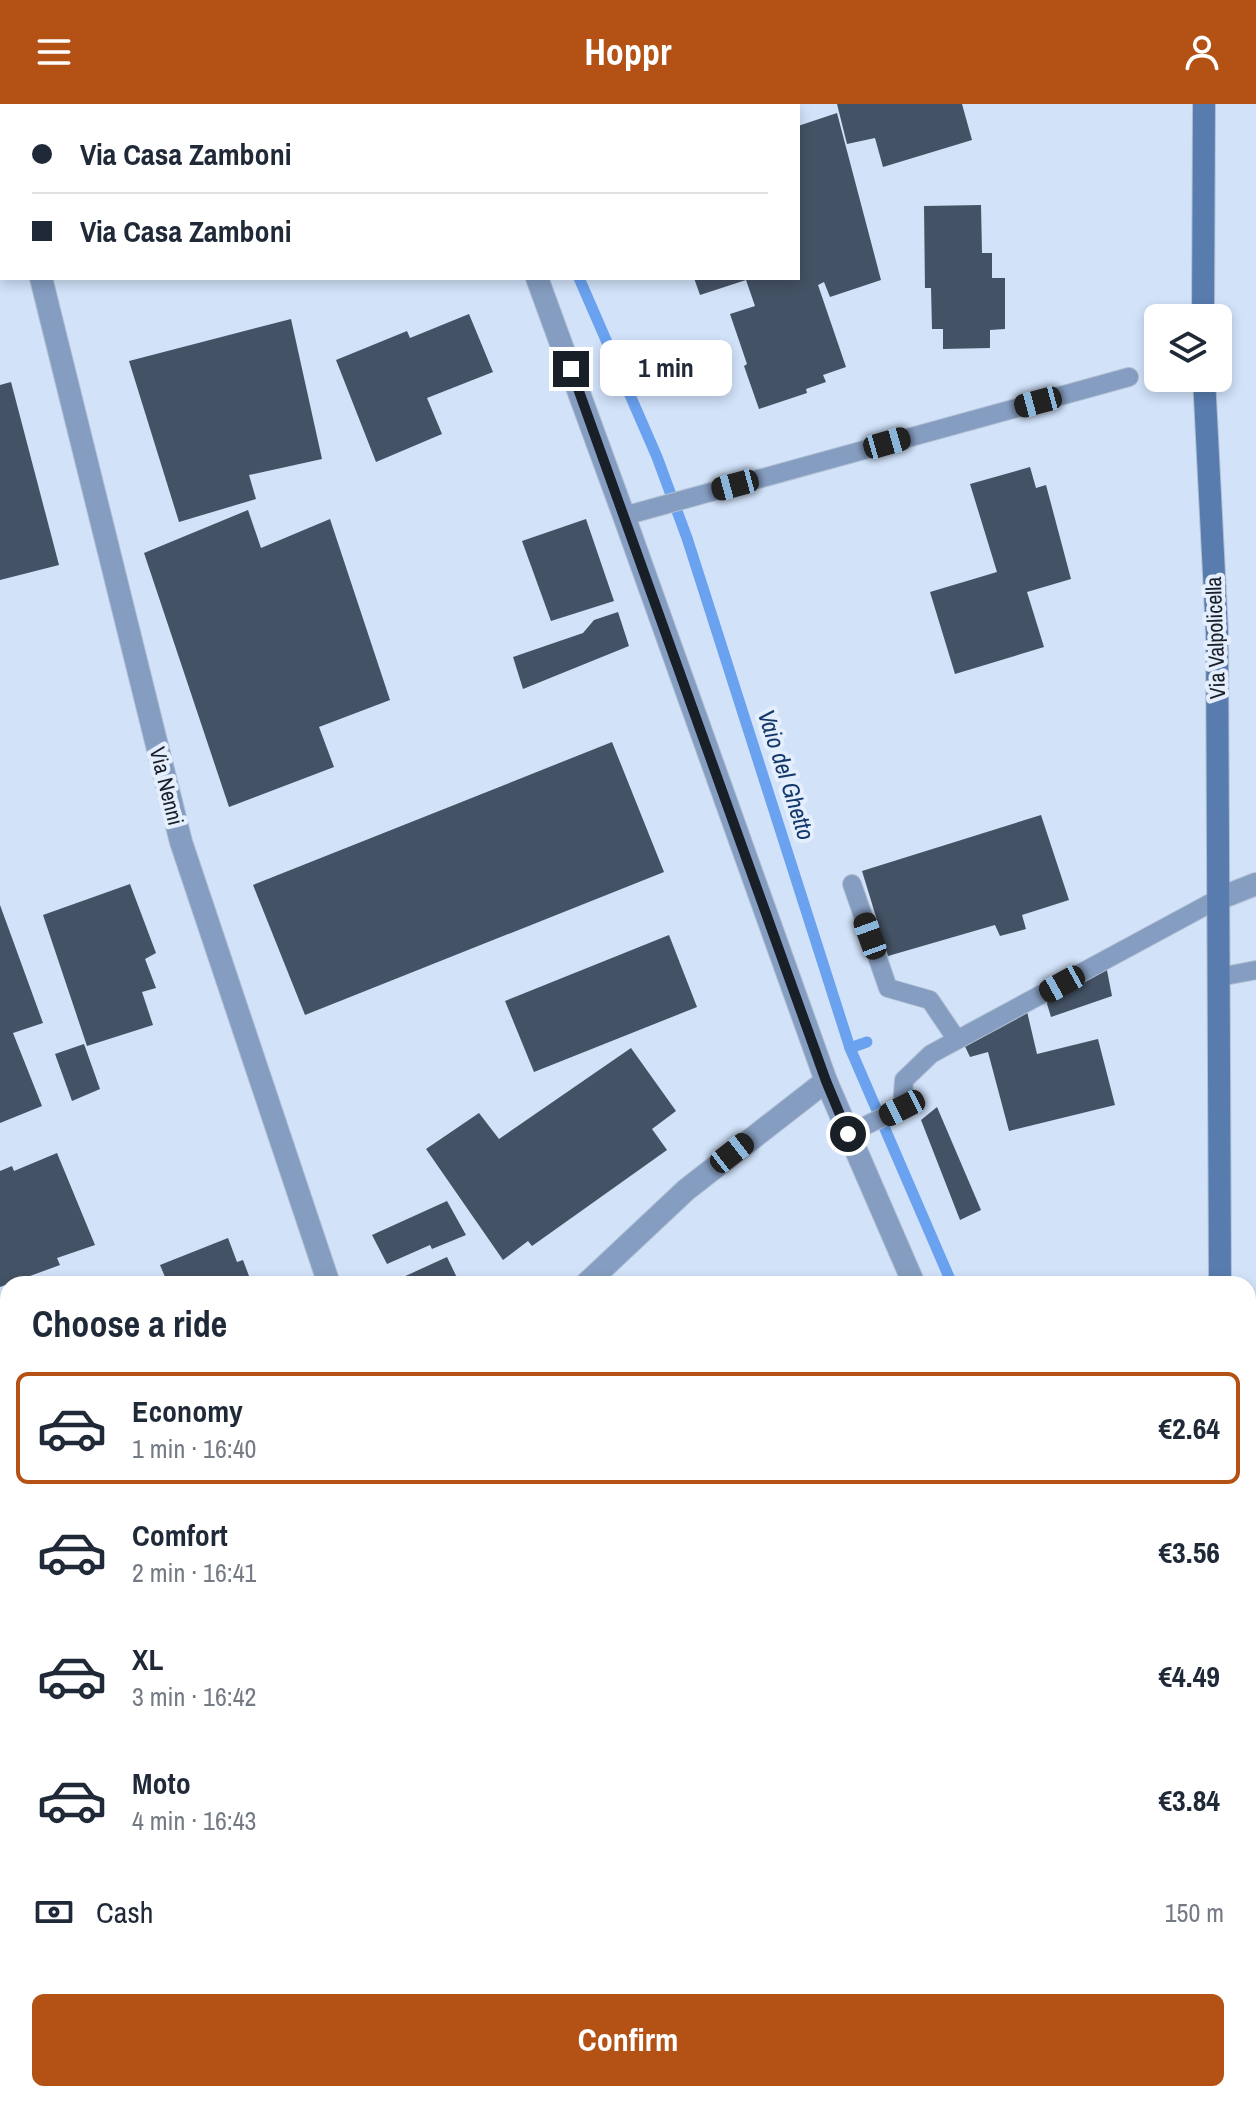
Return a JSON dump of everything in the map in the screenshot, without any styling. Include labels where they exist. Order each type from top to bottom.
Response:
[{"type":"main road","points":[[1203,304],[1204,104]]},
{"type":"main road","name":"Via Valpolicella","points":[[1205,392],[1217,633],[1220,1276]]},
{"type":"street","name":"Via Nenni","points":[[41,280],[181,842],[326,1276]]},
{"type":"street","points":[[526,280],[549,311]]},
{"type":"street","points":[[538,280],[826,1081],[910,1276]]},
{"type":"street","points":[[1218,899],[1256,884]]},
{"type":"street","points":[[595,1276],[686,1190],[826,1081]]},
{"type":"lane","points":[[624,516],[1129,377]]},
{"type":"lane","points":[[852,884],[888,988],[930,1000],[957,1040]]},
{"type":"lane","points":[[848,1134],[902,1108],[904,1080],[931,1054],[1218,899]]},
{"type":"lane","points":[[1219,977],[1245,975],[1256,970]]},
{"type":"building","points":[[837,104],[962,104],[972,140],[883,167],[875,138],[847,144]]},
{"type":"building","points":[[837,113],[881,280],[830,297],[824,282],[818,285],[846,367],[823,375],[826,382],[806,389],[807,393],[759,409],[730,314],[755,306],[746,280],[800,280],[800,125]]},
{"type":"building","points":[[981,205],[982,253],[992,253],[992,278],[1005,278],[1005,329],[990,330],[990,348],[943,349],[943,329],[932,329],[931,288],[925,288],[924,206]]},
{"type":"building","points":[[695,280],[746,280],[700,295]]},
{"type":"building","points":[[469,314],[493,372],[427,398],[442,434],[376,462],[336,360],[407,331],[410,338]]},
{"type":"building","points":[[291,319],[322,459],[249,475],[256,499],[179,522],[129,361]]},
{"type":"building","points":[[11,382],[59,565],[0,580],[0,385]]},
{"type":"building","points":[[1030,467],[1036,488],[1046,485],[1071,579],[1027,592],[1044,647],[955,674],[930,592],[997,572],[970,484]]},
{"type":"building","points":[[248,510],[261,548],[330,519],[390,700],[319,727],[334,767],[229,807],[144,553]]},
{"type":"building","points":[[586,519],[614,601],[551,621],[522,541]]},
{"type":"building","points":[[618,612],[629,646],[523,689],[513,657],[583,633],[594,620]]},
{"type":"building","points":[[612,742],[664,872],[305,1015],[253,885]]},
{"type":"building","points":[[1041,815],[1069,900],[1022,915],[1026,929],[1000,936],[995,925],[888,956],[862,871]]},
{"type":"building","points":[[130,884],[156,953],[145,959],[156,988],[142,992],[153,1025],[87,1046],[43,915]]},
{"type":"building","points":[[0,905],[43,1023],[13,1033],[42,1106],[0,1123]]},
{"type":"building","points":[[669,935],[697,1007],[534,1072],[505,1001]]},
{"type":"building","points":[[1105,960],[1112,996],[1051,1017],[1045,997]]},
{"type":"building","points":[[1026,1007],[1037,1054],[1098,1039],[1115,1105],[1009,1131],[988,1052],[970,1057],[962,1040]]},
{"type":"building","points":[[84,1044],[100,1089],[72,1101],[55,1054]]},
{"type":"building","points":[[631,1048],[676,1111],[652,1129],[667,1150],[532,1246],[528,1241],[503,1260],[426,1149],[479,1113],[499,1139]]},
{"type":"building","points":[[937,1107],[981,1210],[960,1220],[921,1120]]},
{"type":"building","points":[[57,1153],[95,1245],[57,1258],[60,1265],[30,1276],[0,1276],[0,1171],[12,1166],[14,1171]]},
{"type":"building","points":[[447,1201],[466,1235],[432,1249],[430,1245],[387,1264],[372,1235]]},
{"type":"building","points":[[228,1238],[237,1262],[243,1260],[249,1276],[165,1276],[160,1265]]},
{"type":"building","points":[[447,1257],[456,1276],[405,1276]]},
{"type":"waterway","name":"Vaio del Ghetto","points":[[580,280],[657,457],[687,538],[850,1048],[949,1276]]},
{"type":"waterway","points":[[850,1048],[867,1042]]},
{"type":"route","points":[[571,369],[826,1081],[848,1134]]}]
